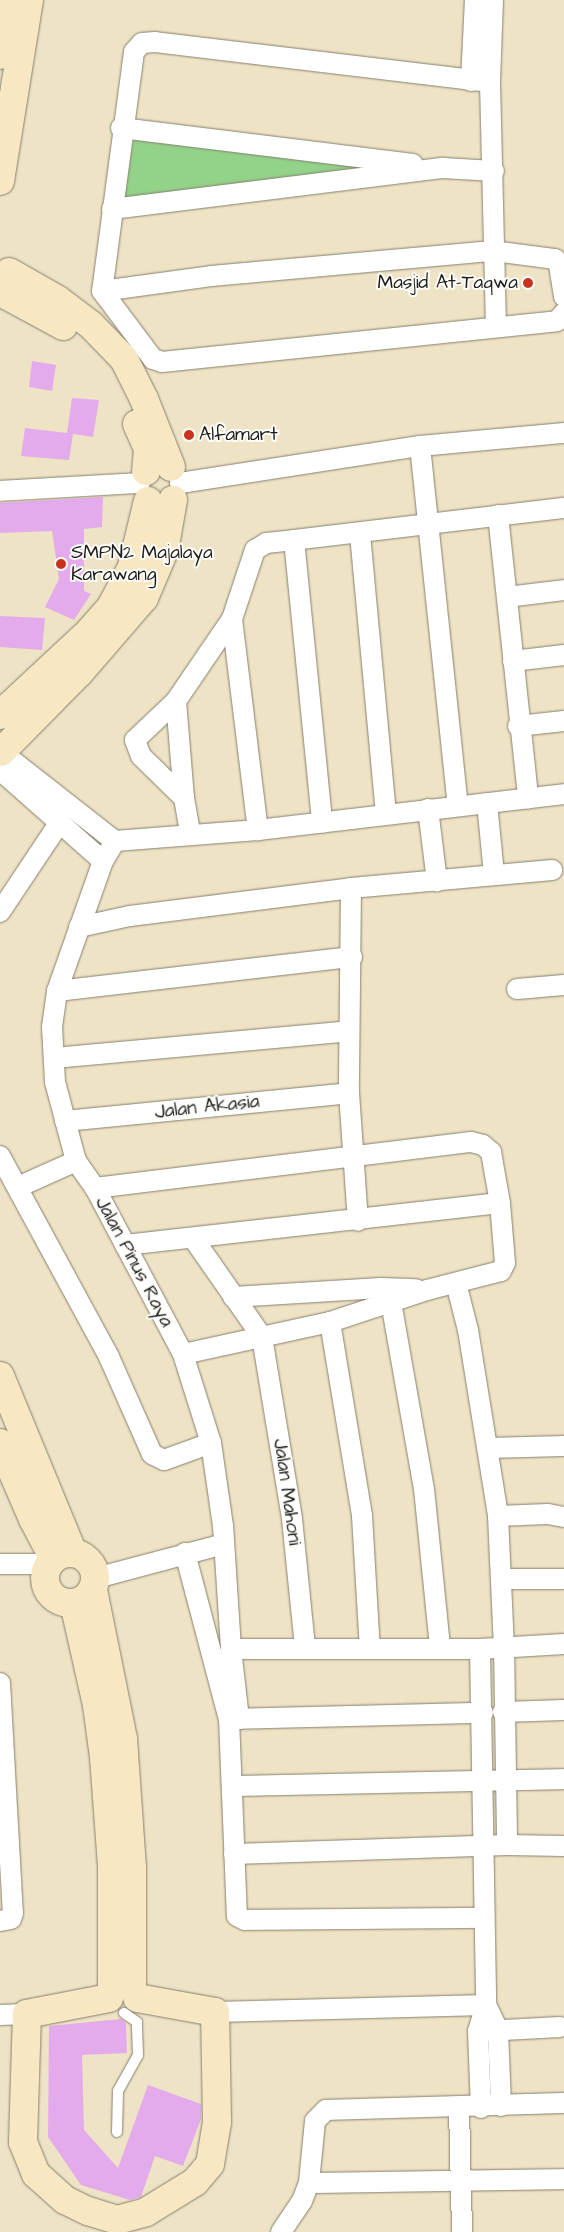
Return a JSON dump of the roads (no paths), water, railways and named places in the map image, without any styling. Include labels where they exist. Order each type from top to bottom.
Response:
[{"type":"street","points":[[0,54],[8,0]]},
{"type":"street","points":[[0,181],[29,0]]},
{"type":"street","points":[[475,0],[481,82],[494,171],[496,326]]},
{"type":"street","points":[[481,82],[493,0]]},
{"type":"street","points":[[481,82],[155,42],[142,43],[134,52],[122,128],[102,290],[153,360],[162,362],[557,321],[564,313]]},
{"type":"street","points":[[122,128],[442,168],[494,171]]},
{"type":"street","points":[[112,209],[442,168]]},
{"type":"street","points":[[102,290],[211,276],[494,251],[555,258],[559,265],[564,297]]},
{"type":"street","points":[[0,756],[78,673],[144,598],[164,551],[160,484],[126,396],[113,375],[61,325],[4,282]]},
{"type":"street","points":[[0,491],[160,484],[420,446],[564,432]]},
{"type":"street","points":[[420,446],[458,805]]},
{"type":"street","points":[[0,715],[90,631],[111,607],[132,567],[160,484]]},
{"type":"street","points":[[184,798],[140,756],[135,744],[138,734],[176,701],[232,619],[255,550],[266,544],[294,540],[360,534],[564,508]]},
{"type":"street","points":[[498,515],[518,726],[528,798]]},
{"type":"street","points":[[360,534],[386,813]]},
{"type":"street","points":[[294,540],[322,823]]},
{"type":"street","points":[[507,597],[564,590]]},
{"type":"street","points":[[232,619],[258,830]]},
{"type":"street","points":[[513,661],[564,655]]},
{"type":"street","points":[[176,701],[184,798],[190,833]]},
{"type":"street","points":[[518,726],[564,721]]},
{"type":"street","points":[[0,756],[60,822],[103,861]]},
{"type":"street","points":[[0,756],[115,841],[190,833],[258,830],[386,813],[564,794]]},
{"type":"street","points":[[487,803],[494,874]]},
{"type":"street","points":[[428,809],[437,881]]},
{"type":"street","points":[[0,912],[60,822]]},
{"type":"street","name":"Jalan Pinus Raya","points":[[115,841],[103,861],[57,991],[52,1027],[55,1082],[76,1161],[95,1188],[183,1354],[211,1443],[224,1544],[234,1719]]},
{"type":"street","points":[[79,927],[130,916],[351,888],[552,870]]},
{"type":"street","points":[[351,888],[352,957],[349,1093],[358,1221]]},
{"type":"street","points":[[57,991],[352,957]]},
{"type":"street","points":[[518,989],[564,985]]},
{"type":"street","points":[[54,1058],[349,1031]]},
{"type":"street","name":"Jalan Akasia","points":[[65,1122],[349,1093]]},
{"type":"street","points":[[95,1188],[471,1142],[483,1145],[491,1152],[500,1203],[505,1263],[501,1271],[428,1290],[330,1322],[183,1354]]},
{"type":"street","points":[[0,1156],[109,1357],[152,1454],[164,1460],[211,1443]]},
{"type":"street","points":[[18,1187],[76,1161]]},
{"type":"street","points":[[125,1245],[358,1221],[500,1203]]},
{"type":"street","points":[[193,1238],[262,1336]]},
{"type":"street","points":[[456,1283],[468,1330],[498,1516],[504,1646],[503,1712],[507,1845]]},
{"type":"street","points":[[234,1297],[381,1288],[428,1290]]},
{"type":"street","points":[[391,1302],[424,1489],[440,1647]]},
{"type":"street","points":[[330,1322],[362,1516],[370,1649]]},
{"type":"street","name":"Jalan Mahoni","points":[[262,1336],[292,1519],[305,1648]]},
{"type":"street","points":[[0,1376],[59,1559]]},
{"type":"street","points":[[0,1443],[33,1519],[59,1559]]},
{"type":"street","points":[[487,1448],[564,1446]]},
{"type":"street","points":[[498,1516],[548,1514],[564,1518]]},
{"type":"street","points":[[59,1559],[45,1575],[46,1586],[58,1599],[88,1590],[185,1553],[224,1544]]},
{"type":"street","points":[[185,1553],[234,1719],[235,1912],[240,1919],[482,1918]]},
{"type":"street","points":[[0,1564],[59,1559],[87,1559],[88,1590],[114,1757],[119,1810],[122,1868],[121,1937],[123,1998]]},
{"type":"street","points":[[501,1579],[564,1579]]},
{"type":"street","points":[[231,1649],[440,1647],[480,1649],[504,1646],[564,1644]]},
{"type":"street","points":[[480,1649],[484,1845],[482,1918],[486,2005],[478,2031],[491,2107]]},
{"type":"street","points":[[0,1683],[6,1852],[13,1913],[11,1919],[0,1921]]},
{"type":"street","points":[[503,1712],[564,1710]]},
{"type":"street","points":[[234,1719],[482,1713]]},
{"type":"street","points":[[234,1786],[506,1782],[564,1779]]},
{"type":"street","points":[[234,1854],[484,1845],[564,1846]]},
{"type":"street","points":[[0,2014],[27,2014],[123,1998],[215,2012],[486,2005]]},
{"type":"street","points":[[486,2005],[498,2030],[491,2107]]},
{"type":"street","points":[[27,2014],[23,2142],[36,2174],[65,2200],[118,2226],[146,2212],[195,2182],[210,2164],[217,2122],[215,2012]]},
{"type":"street","points":[[478,2031],[560,2027]]},
{"type":"street","points":[[281,2232],[302,2201],[310,2183],[314,2121],[326,2110],[564,2104]]},
{"type":"street","points":[[459,2108],[462,2232]]},
{"type":"street","points":[[310,2183],[564,2179]]},
{"type":"lane","points":[[117,2132],[118,2091],[138,2055],[137,2022],[123,1998]]},
{"type":"place","name":"Masjid At-Taqwa","points":[[528,283]]},
{"type":"place","name":"Alfamart","points":[[189,435]]},
{"type":"place","name":"SMPN2 Majalaya Karawang","points":[[61,564]]}]
